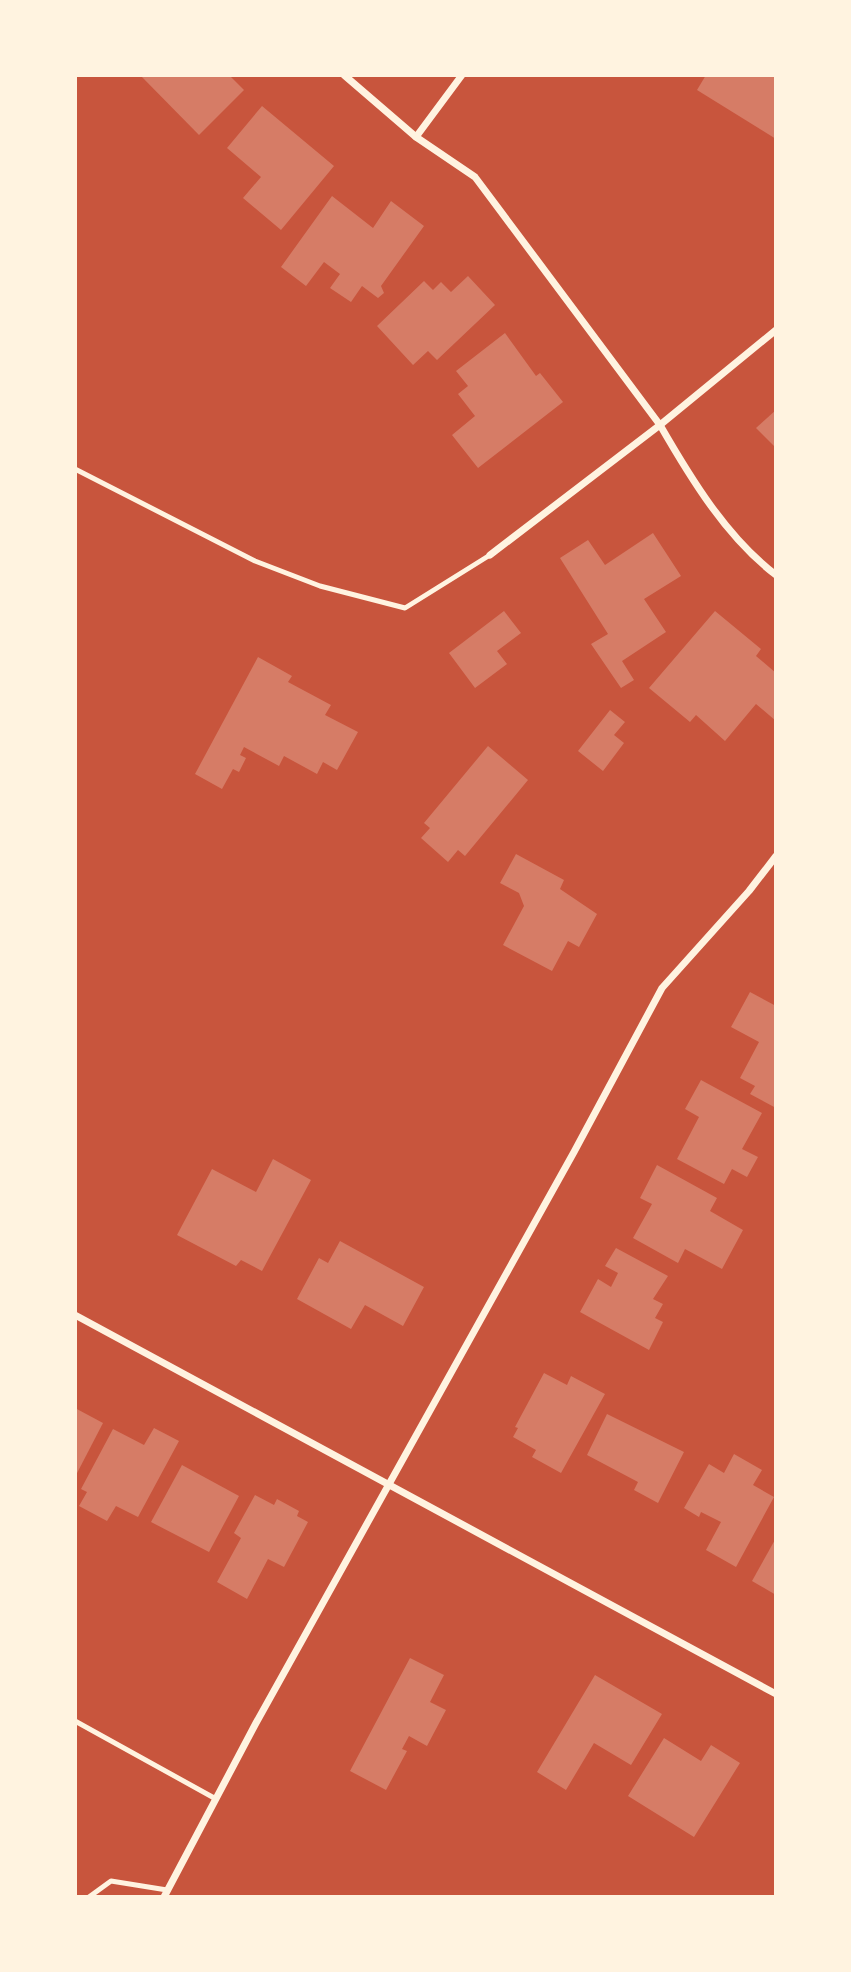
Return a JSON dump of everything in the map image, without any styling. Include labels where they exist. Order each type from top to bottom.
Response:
[{"type":"street","points":[[344,75],[416,138],[475,177],[660,425],[722,522],[776,575]]},
{"type":"street","points":[[416,138],[462,75]]},
{"type":"street","points":[[490,555],[660,425],[776,330]]},
{"type":"street","points":[[166,1894],[256,1723],[574,1152],[662,988],[749,891],[776,856]]},
{"type":"street","points":[[75,1315],[776,1694]]},
{"type":"lane","points":[[75,469],[255,561],[320,586],[405,608],[490,555]]},
{"type":"lane","points":[[75,1721],[216,1799]]},
{"type":"lane","points":[[89,1897],[111,1881],[166,1894]]},
{"type":"building","points":[[140,75],[229,75],[244,90],[199,135]]},
{"type":"building","points":[[706,75],[776,75],[776,139],[697,90]]},
{"type":"building","points":[[262,106],[334,166],[281,230],[243,198],[261,177],[227,148]]},
{"type":"building","points":[[332,196],[373,228],[391,201],[424,226],[381,286],[384,293],[378,298],[362,286],[351,302],[330,288],[340,274],[324,262],[306,286],[281,267]]},
{"type":"building","points":[[468,276],[495,305],[437,360],[428,351],[413,365],[377,326],[424,281],[433,290],[441,282],[451,292]]},
{"type":"building","points":[[505,333],[536,376],[540,373],[563,402],[478,468],[452,435],[475,416],[458,394],[468,386],[456,371]]},
{"type":"building","points":[[776,410],[776,448],[756,428]]},
{"type":"building","points":[[653,533],[681,576],[644,599],[666,632],[622,661],[634,680],[621,688],[591,644],[608,634],[560,558],[588,540],[605,565]]},
{"type":"building","points":[[504,611],[521,633],[497,651],[507,664],[475,688],[449,653]]},
{"type":"building","points":[[715,611],[761,649],[756,656],[776,673],[776,721],[756,704],[725,741],[696,715],[690,722],[649,688]]},
{"type":"building","points":[[258,657],[292,676],[288,682],[331,705],[325,715],[358,732],[337,770],[323,762],[317,774],[284,756],[279,766],[244,747],[240,755],[246,758],[239,772],[233,769],[222,789],[195,774]]},
{"type":"building","points":[[610,710],[625,722],[614,735],[624,743],[603,771],[578,751]]},
{"type":"building","points":[[488,746],[528,780],[465,856],[458,850],[448,862],[421,838],[430,828],[424,823]]},
{"type":"building","points":[[516,854],[564,880],[560,889],[597,914],[579,947],[568,941],[552,971],[503,945],[524,906],[519,893],[500,883]]},
{"type":"building","points":[[750,992],[776,1006],[776,1108],[750,1094],[755,1086],[740,1078],[759,1042],[731,1027]]},
{"type":"building","points":[[701,1080],[762,1113],[742,1149],[758,1157],[747,1177],[732,1169],[724,1184],[677,1159],[699,1117],[685,1109]]},
{"type":"building","points":[[273,1159],[311,1180],[262,1271],[241,1260],[236,1266],[177,1235],[212,1169],[256,1192]]},
{"type":"building","points":[[657,1165],[717,1198],[710,1211],[743,1230],[722,1269],[685,1249],[678,1263],[633,1238],[652,1204],[640,1198]]},
{"type":"building","points":[[340,1241],[424,1287],[403,1326],[365,1305],[351,1329],[297,1299],[319,1258],[328,1263]]},
{"type":"building","points":[[616,1248],[668,1276],[653,1299],[663,1304],[655,1318],[663,1322],[649,1350],[580,1312],[598,1279],[611,1287],[618,1273],[605,1266]]},
{"type":"building","points":[[544,1373],[567,1385],[571,1376],[605,1394],[561,1473],[532,1457],[536,1450],[513,1437],[518,1428],[515,1427]]},
{"type":"building","points":[[75,1408],[103,1423],[75,1477]]},
{"type":"building","points":[[607,1414],[684,1452],[658,1503],[634,1490],[638,1482],[587,1455]]},
{"type":"building","points":[[154,1428],[179,1441],[138,1517],[116,1506],[107,1521],[79,1506],[87,1492],[81,1489],[113,1429],[144,1445]]},
{"type":"building","points":[[734,1454],[762,1470],[753,1485],[774,1497],[736,1567],[706,1550],[721,1522],[701,1512],[699,1517],[684,1508],[709,1464],[724,1473]]},
{"type":"building","points":[[182,1465],[239,1496],[209,1552],[151,1522]]},
{"type":"building","points":[[255,1495],[274,1505],[277,1499],[299,1511],[297,1516],[308,1522],[284,1567],[268,1559],[247,1599],[217,1582],[241,1538],[234,1533]]},
{"type":"building","points":[[776,1538],[776,1595],[752,1581]]},
{"type":"building","points":[[410,1658],[444,1675],[430,1702],[446,1710],[427,1746],[409,1736],[402,1749],[407,1751],[386,1790],[350,1771]]},
{"type":"building","points":[[595,1675],[662,1714],[631,1765],[594,1743],[566,1790],[537,1772]]},
{"type":"building","points":[[664,1738],[701,1761],[711,1745],[740,1763],[694,1837],[628,1796]]}]
